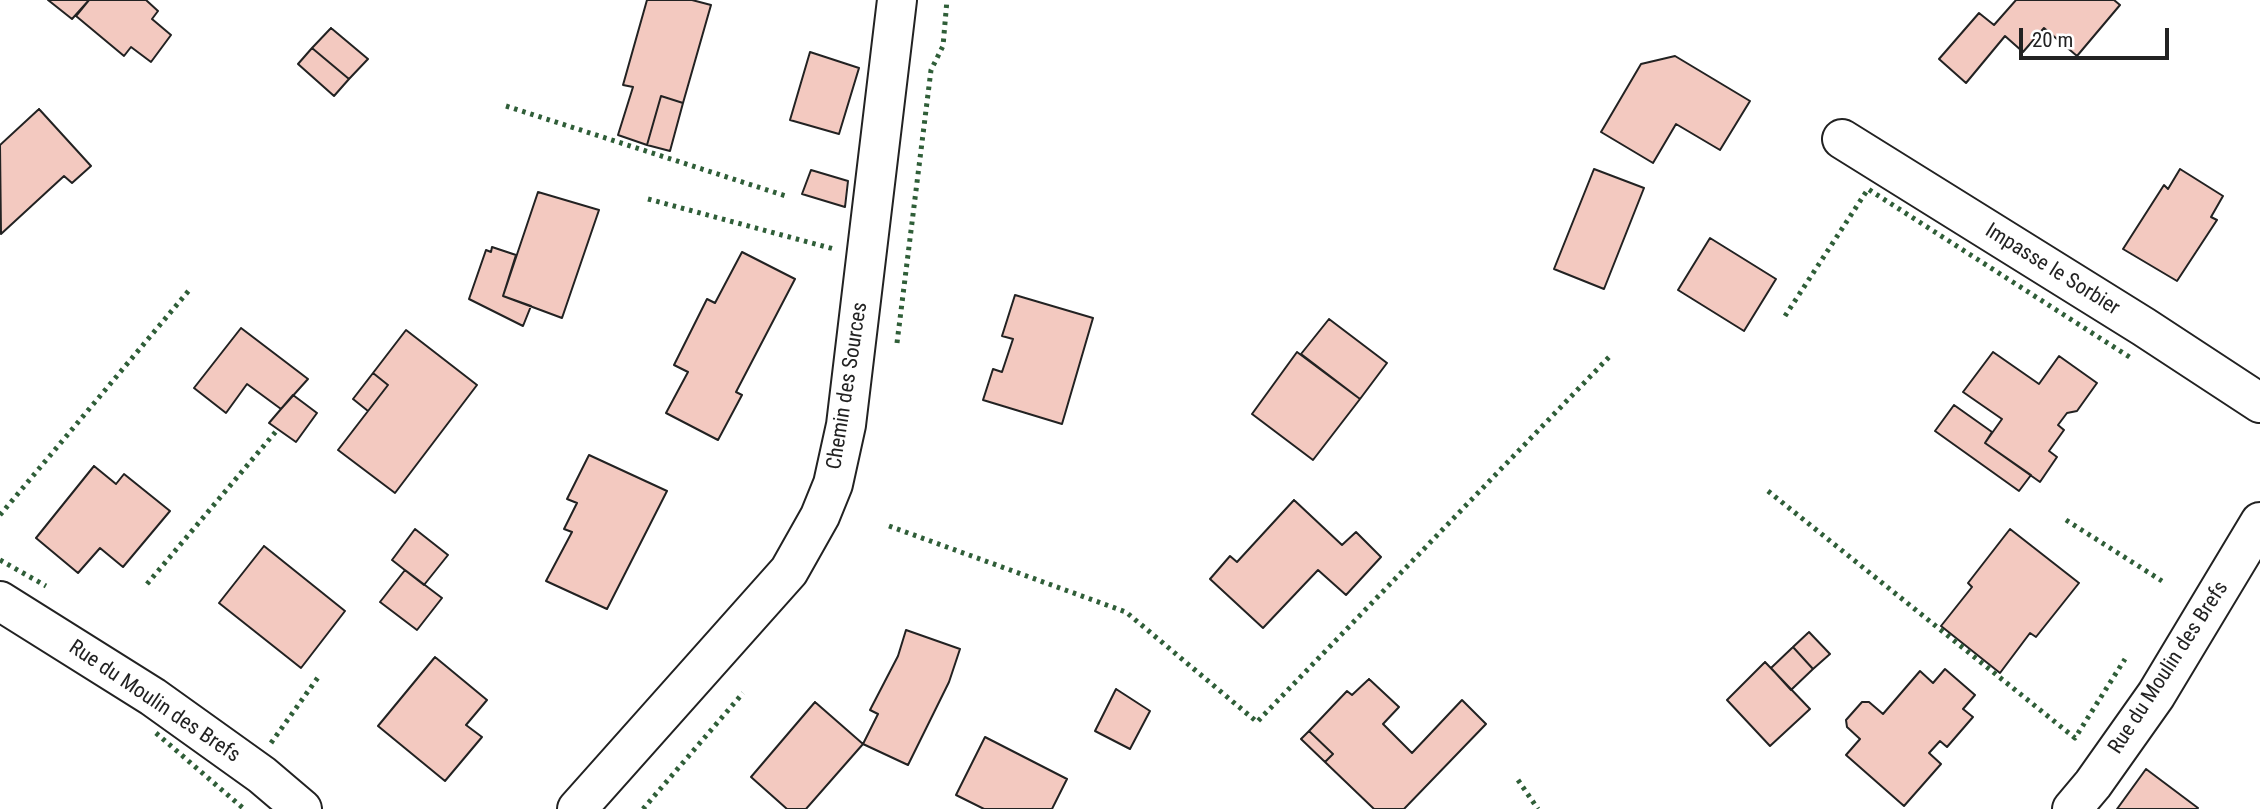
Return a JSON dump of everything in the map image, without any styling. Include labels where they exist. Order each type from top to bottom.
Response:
[{"type":"street","name":"Chemin des Sources","points":[[577,809],[789,571],[820,516],[833,484],[846,425],[897,0]]},
{"type":"street","name":"Impasse le Sorbier","points":[[1842,139],[2260,403]]},
{"type":"street","name":"Rue du Moulin des Brefs","points":[[2072,809],[2156,695],[2260,522]]},
{"type":"street","name":"Rue du Moulin des Brefs","points":[[0,601],[153,697],[262,775],[302,809]]},
{"type":"building","points":[[48,0],[89,0],[72,19]]},
{"type":"building","points":[[89,0],[146,0],[158,11],[152,19],[171,35],[151,62],[131,47],[124,56],[76,16]]},
{"type":"building","points":[[647,0],[692,0],[711,5],[683,103],[661,96],[647,145],[618,135],[633,87],[623,85]]},
{"type":"building","points":[[2016,0],[2114,0],[2120,5],[2077,56],[2044,28],[2023,52],[2005,36],[1966,83],[1939,59],[1979,13],[1994,25]]},
{"type":"building","points":[[331,28],[368,59],[349,79],[312,48]]},
{"type":"building","points":[[312,48],[349,79],[334,96],[298,64]]},
{"type":"building","points":[[810,52],[859,68],[839,134],[790,120]]},
{"type":"building","points":[[1675,56],[1750,101],[1720,150],[1676,124],[1653,163],[1601,132],[1641,64]]},
{"type":"building","points":[[661,96],[683,103],[670,151],[647,145]]},
{"type":"building","points":[[39,109],[91,166],[72,183],[64,176],[1,234],[0,145]]},
{"type":"building","points":[[1594,169],[1644,188],[1604,289],[1554,269]]},
{"type":"building","points":[[2180,169],[2223,196],[2211,217],[2217,220],[2177,281],[2123,249],[2164,185],[2168,189]]},
{"type":"building","points":[[811,170],[848,181],[845,207],[802,194]]},
{"type":"building","points":[[538,192],[599,210],[562,318],[503,296]]},
{"type":"building","points":[[1710,238],[1776,279],[1744,331],[1678,290]]},
{"type":"building","points":[[492,247],[516,255],[503,296],[531,306],[523,326],[469,299],[486,250],[491,252]]},
{"type":"building","points":[[742,252],[795,279],[736,392],[742,395],[718,440],[666,413],[688,372],[674,365],[707,299],[715,303]]},
{"type":"building","points":[[1015,295],[1093,318],[1062,424],[983,400],[993,369],[1002,372],[1013,339],[1002,336]]},
{"type":"building","points":[[1329,319],[1387,363],[1360,399],[1301,354]]},
{"type":"building","points":[[241,328],[308,379],[281,409],[247,384],[226,413],[194,388]]},
{"type":"building","points":[[406,330],[477,385],[395,493],[338,450],[388,385],[373,373]]},
{"type":"building","points":[[1297,352],[1360,399],[1313,460],[1252,414]]},
{"type":"building","points":[[1993,352],[2039,384],[2059,356],[2097,383],[2077,411],[2067,413],[2058,425],[2064,430],[2049,451],[2057,457],[2040,482],[1985,443],[2002,419],[1963,392]]},
{"type":"building","points":[[373,373],[388,385],[368,411],[353,399]]},
{"type":"building","points":[[293,395],[317,413],[296,442],[269,423]]},
{"type":"building","points":[[1954,405],[1992,432],[1985,443],[2031,475],[2019,491],[1935,431]]},
{"type":"building","points":[[589,455],[667,491],[607,609],[546,581],[572,532],[564,529],[577,503],[567,499]]},
{"type":"building","points":[[94,466],[116,484],[124,474],[170,511],[123,567],[100,548],[78,573],[36,538]]},
{"type":"building","points":[[1294,500],[1342,545],[1356,532],[1381,557],[1346,595],[1318,570],[1263,628],[1210,579],[1230,556],[1237,562]]},
{"type":"building","points":[[415,529],[448,555],[424,585],[392,560]]},
{"type":"building","points":[[2010,529],[2079,583],[2036,637],[2030,633],[2000,673],[1941,626],[1972,587],[1968,583]]},
{"type":"building","points":[[264,546],[345,611],[301,668],[219,603]]},
{"type":"building","points":[[405,570],[442,598],[417,630],[380,602]]},
{"type":"building","points":[[906,630],[960,649],[949,682],[908,765],[863,744],[878,714],[870,710],[898,656]]},
{"type":"building","points":[[1809,632],[1830,654],[1813,669],[1793,647]]},
{"type":"building","points":[[1793,647],[1813,669],[1791,690],[1771,668]]},
{"type":"building","points":[[435,657],[487,700],[466,725],[482,737],[445,781],[378,726]]},
{"type":"building","points":[[1765,662],[1810,709],[1770,746],[1727,700]]},
{"type":"building","points":[[1945,669],[1975,695],[1963,709],[1973,717],[1947,747],[1940,741],[1929,753],[1941,764],[1904,806],[1846,755],[1860,739],[1847,727],[1846,720],[1862,702],[1869,702],[1883,714],[1920,671],[1933,683]]},
{"type":"building","points":[[1369,679],[1399,707],[1383,724],[1412,753],[1462,700],[1486,724],[1404,809],[1374,809],[1325,762],[1333,754],[1309,731],[1347,691],[1352,695]]},
{"type":"building","points":[[1116,689],[1150,711],[1130,749],[1095,731]]},
{"type":"building","points":[[815,702],[863,744],[806,809],[787,809],[751,777]]},
{"type":"building","points":[[1309,731],[1333,754],[1325,762],[1301,739]]},
{"type":"building","points":[[985,737],[1067,779],[1052,809],[984,809],[956,795]]},
{"type":"building","points":[[2146,769],[2198,808],[2117,809]]},
{"type":"hedge","points":[[897,343],[931,70],[943,46],[947,0]]},
{"type":"hedge","points":[[506,106],[789,197]]},
{"type":"hedge","points":[[1785,316],[1868,189],[2131,358]]},
{"type":"hedge","points":[[648,199],[834,249]]},
{"type":"hedge","points":[[0,515],[191,288]]},
{"type":"hedge","points":[[889,526],[1126,612],[1257,722],[1611,355]]},
{"type":"hedge","points":[[147,584],[278,429]]},
{"type":"hedge","points":[[1768,491],[2075,738],[2125,659]]},
{"type":"hedge","points":[[2066,520],[2162,581]]},
{"type":"hedge","points":[[0,560],[46,586]]},
{"type":"hedge","points":[[271,743],[319,676]]},
{"type":"hedge","points":[[643,809],[743,693]]},
{"type":"hedge","points":[[156,733],[244,809]]},
{"type":"hedge","points":[[1518,780],[1538,809]]}]
